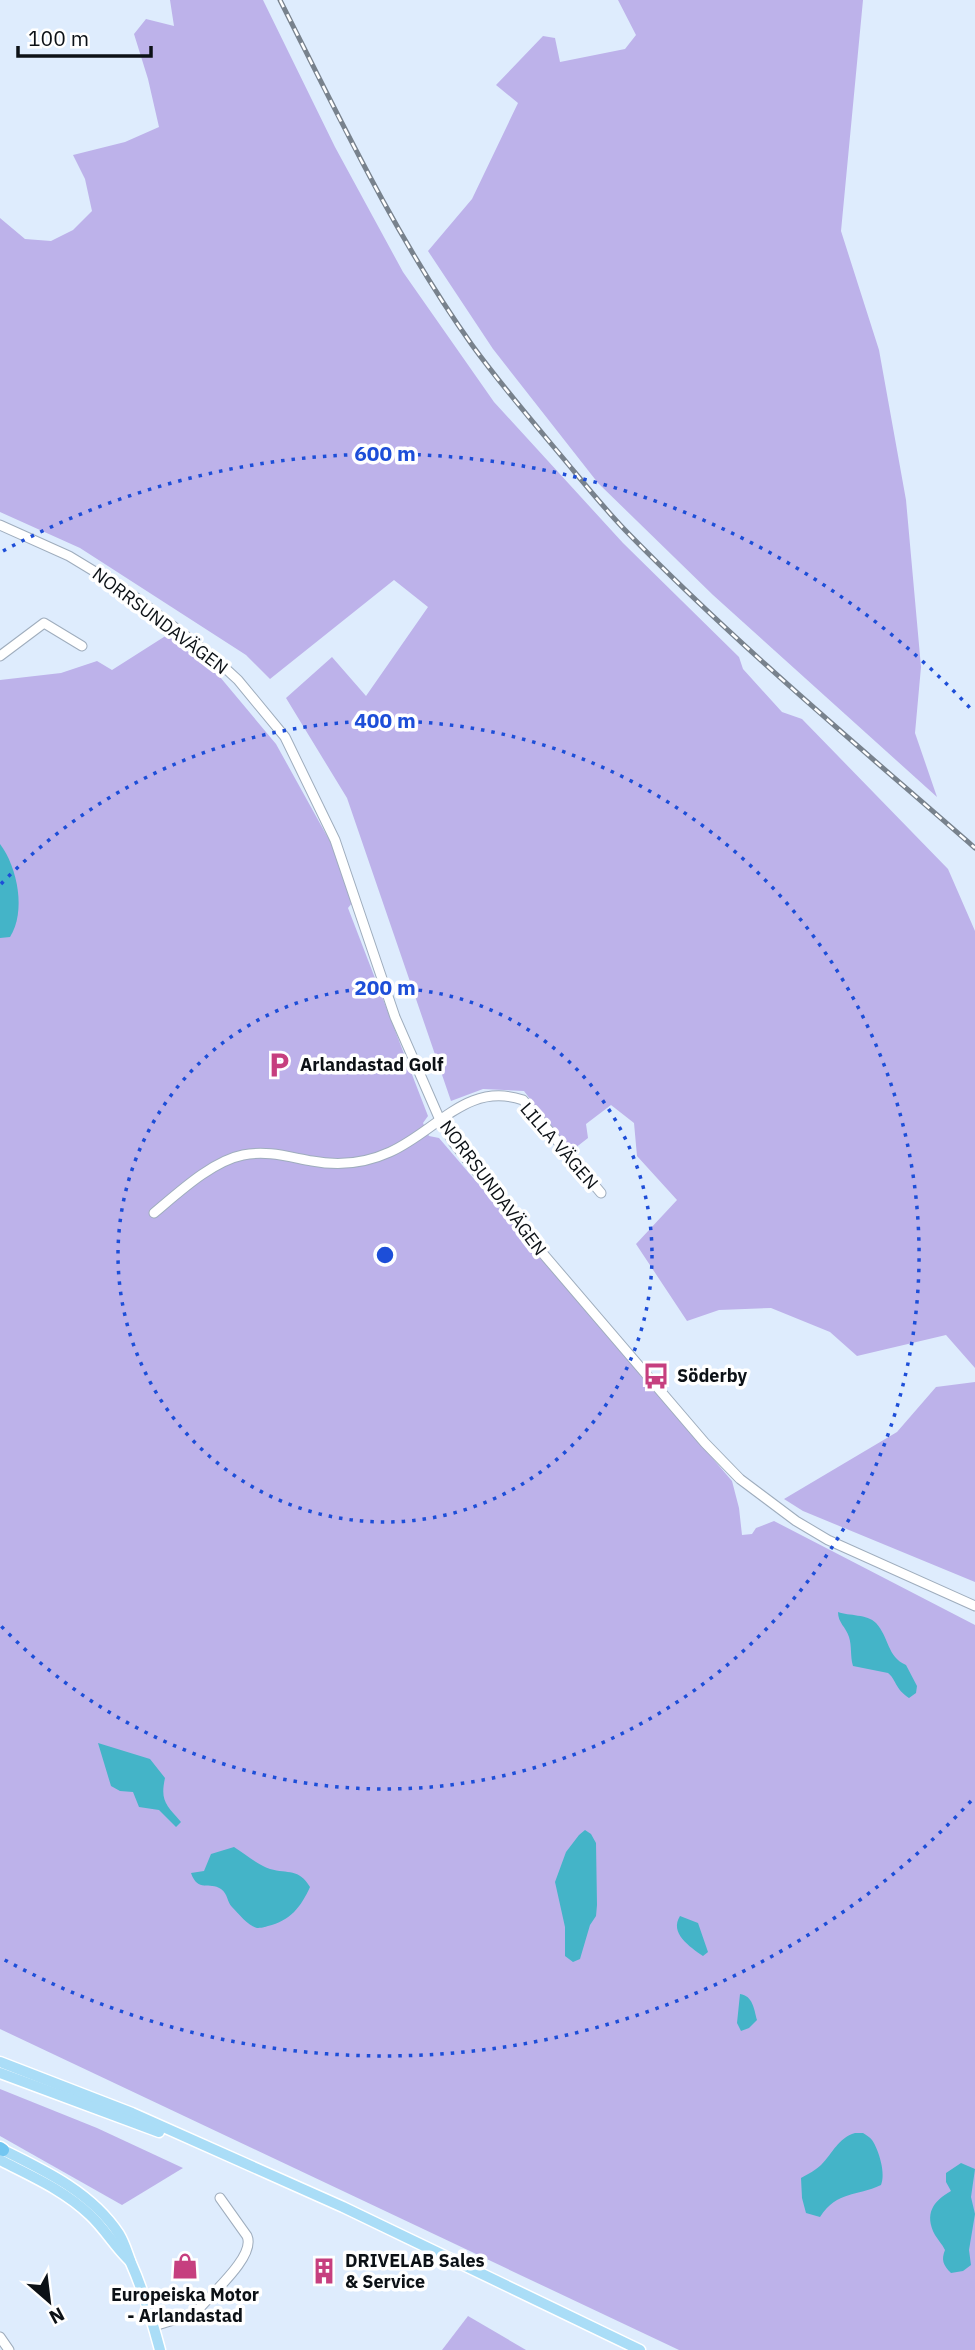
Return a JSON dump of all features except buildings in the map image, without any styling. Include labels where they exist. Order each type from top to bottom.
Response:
[{"type":"main road","points":[[0,2062],[132,2113],[436,2250],[640,2350]]},
{"type":"main road","points":[[0,2073],[231,2158]]},
{"type":"main road","points":[[1,2153],[62,2180],[87,2200],[118,2232],[145,2295],[160,2350]]},
{"type":"street","name":"NORRSUNDAVÄGEN","points":[[0,525],[69,556],[130,593],[221,664],[238,680],[285,737],[335,840],[395,1017],[440,1120],[453,1142],[539,1249],[705,1443],[740,1479],[796,1521],[828,1540],[975,1606]]},
{"type":"street","points":[[0,656],[44,624],[82,646]]},
{"type":"street","name":"LILLA VÄGEN","points":[[154,1213],[194,1181],[243,1154],[274,1153],[313,1161],[351,1163],[376,1158],[426,1132],[449,1112],[479,1097],[506,1094],[523,1100],[601,1193]]},
{"type":"street","points":[[154,2326],[198,2310],[242,2261],[250,2242],[220,2197]]},
{"type":"street","points":[[0,2337],[9,2350]]},
{"type":"shaded area","points":[[170,0],[263,0],[335,147],[403,272],[494,402],[623,543],[739,657],[743,669],[782,712],[802,719],[948,869],[975,931],[975,1368],[946,1335],[857,1356],[830,1332],[771,1308],[719,1310],[687,1321],[636,1244],[677,1200],[637,1156],[634,1123],[611,1105],[586,1124],[588,1138],[570,1152],[524,1091],[483,1089],[451,1101],[347,798],[286,698],[332,657],[366,696],[428,607],[394,580],[270,679],[246,655],[80,548],[0,512],[0,218],[25,239],[51,241],[73,230],[92,211],[85,179],[73,155],[125,142],[159,127],[134,34],[146,19],[174,26]]},
{"type":"shaded area","points":[[618,0],[863,0],[841,231],[879,350],[906,500],[921,667],[915,733],[937,797],[713,595],[598,483],[493,349],[428,251],[472,199],[518,103],[496,85],[543,36],[555,38],[560,62],[625,49],[636,35]]},
{"type":"shaded area","name":"Arlandastad Golf","points":[[167,635],[220,677],[276,744],[332,845],[352,903],[348,908],[428,1116],[423,1123],[429,1136],[439,1138],[732,1481],[742,1535],[752,1534],[756,1528],[774,1521],[975,1625],[975,2350],[679,2350],[0,2029],[0,680],[61,673],[97,661],[112,670]]},
{"type":"shaded area","points":[[975,1382],[975,1582],[803,1511],[784,1499],[897,1432],[936,1387]]},
{"type":"shaded area","points":[[0,2089],[97,2128],[183,2168],[122,2205],[0,2136]]},
{"type":"shaded area","points":[[468,2316],[526,2350],[442,2350]]},
{"type":"water","points":[[0,844],[15,877],[19,903],[15,927],[10,937],[0,938]]},
{"type":"water","points":[[838,1612],[863,1617],[876,1623],[895,1657],[906,1665],[917,1686],[916,1693],[909,1698],[888,1673],[853,1666],[849,1637]]},
{"type":"water","points":[[98,1743],[150,1759],[165,1778],[164,1798],[181,1822],[176,1827],[159,1810],[139,1807],[133,1792],[120,1791],[111,1786]]},
{"type":"water","points":[[585,1830],[596,1843],[596,1916],[590,1925],[580,1959],[573,1962],[565,1956],[565,1927],[555,1882],[566,1852]]},
{"type":"water","points":[[234,1847],[265,1867],[297,1874],[306,1881],[310,1887],[299,1907],[289,1917],[266,1927],[254,1927],[232,1907],[221,1889],[197,1883],[191,1873],[204,1871],[211,1854]]},
{"type":"water","points":[[680,1916],[698,1923],[708,1952],[703,1956],[679,1934],[677,1922]]},
{"type":"water","points":[[740,1994],[750,2000],[757,2020],[741,2031],[737,2023]]},
{"type":"water","points":[[855,2133],[863,2133],[875,2144],[882,2169],[881,2185],[841,2198],[820,2217],[806,2213],[801,2178],[819,2167],[840,2142]]},
{"type":"water","points":[[961,2163],[975,2169],[971,2197],[975,2214],[969,2250],[971,2265],[963,2271],[951,2273],[944,2262],[945,2250],[935,2235],[930,2214],[939,2199],[951,2191],[946,2182],[946,2173]]},
{"type":"railway","points":[[280,0],[393,220],[444,304],[517,403],[625,530],[709,613],[975,848]]},
{"type":"place","name":"Arlandastad Golf","points":[[279,1065]]},
{"type":"place","name":"Söderby","points":[[656,1376]]},
{"type":"place","name":"Europeiska Motor - Arlandastad","points":[[185,2266]]},
{"type":"place","name":"DRIVELAB Sales & Service","points":[[324,2271]]}]
